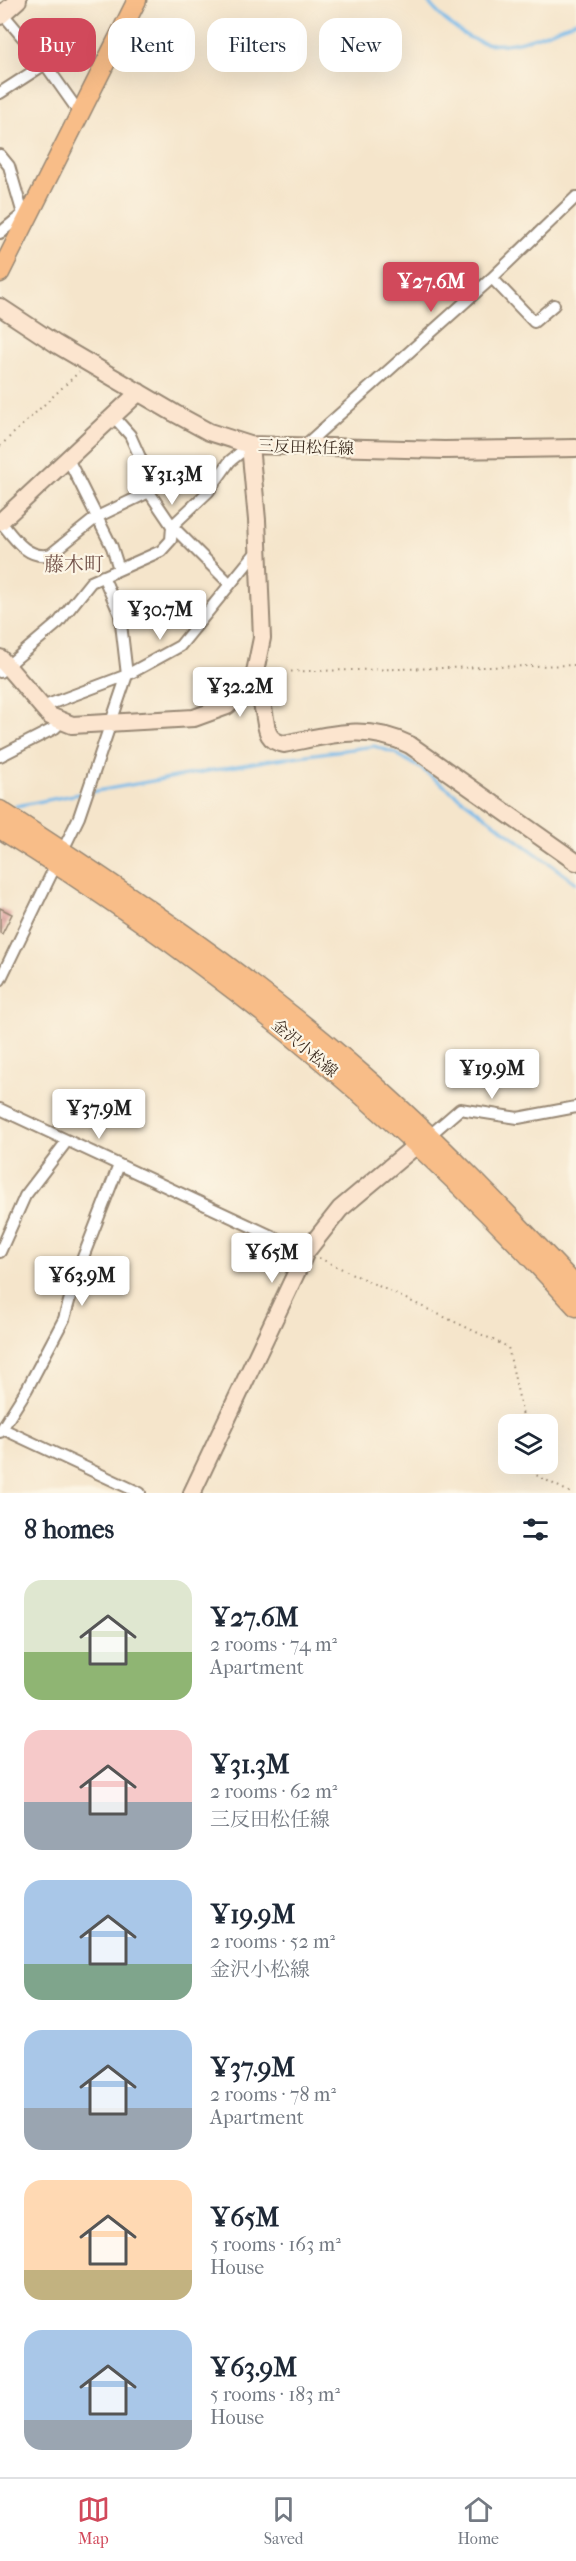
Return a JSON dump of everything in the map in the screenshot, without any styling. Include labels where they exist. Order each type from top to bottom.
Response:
[{"type":"main road","points":[[0,273],[24,219],[81,115],[137,0]]},
{"type":"main road","name":"金沢小松線","points":[[0,810],[58,857],[258,987],[360,1071],[576,1307]]},
{"type":"main road","name":"金沢小松線","points":[[0,829],[58,857]]},
{"type":"main road","name":"金沢小松線","points":[[423,1140],[469,1172],[576,1286]]},
{"type":"street","points":[[18,0],[1,15],[18,34]]},
{"type":"street","points":[[0,93],[33,72]]},
{"type":"street","points":[[51,72],[81,115]]},
{"type":"street","points":[[0,155],[9,166],[24,219],[0,233]]},
{"type":"street","points":[[303,447],[492,278],[576,197]]},
{"type":"street","points":[[492,278],[534,322],[554,305]]},
{"type":"street","name":"三反田松任線","points":[[0,308],[89,363],[209,432],[250,445],[444,450],[576,448]]},
{"type":"street","points":[[139,392],[0,522],[24,549],[46,556],[97,517],[149,492]]},
{"type":"street","points":[[114,417],[130,435],[143,464],[149,492],[172,526],[230,584]]},
{"type":"street","points":[[250,445],[262,638],[255,672],[246,687],[227,706],[194,718],[72,725],[50,716],[2,665],[58,623],[91,582],[161,550],[171,540],[172,526],[208,492],[230,461],[250,445]]},
{"type":"street","points":[[68,459],[112,547],[119,569]]},
{"type":"street","points":[[42,707],[127,675],[180,646],[258,550]]},
{"type":"street","points":[[0,980],[82,807],[113,722],[127,675],[120,615],[103,576]]},
{"type":"street","points":[[246,687],[262,704],[265,728],[279,743],[353,731],[393,736],[410,745],[576,862]]},
{"type":"street","points":[[0,756],[55,728],[62,722]]},
{"type":"street","points":[[192,1493],[306,1252],[340,1209],[460,1109],[518,1118],[576,1107]]},
{"type":"street","points":[[0,1109],[306,1252]]},
{"type":"street","points":[[0,1252],[25,1196],[67,1141]]},
{"type":"street","points":[[119,1165],[78,1270],[64,1319],[27,1389],[1,1431],[140,1493]]},
{"type":"path","points":[[0,446],[89,363]]},
{"type":"path","points":[[255,672],[576,665]]},
{"type":"path","points":[[306,1252],[508,1347],[523,1414]]},
{"type":"path","points":[[536,1474],[572,1493]]},
{"type":"building","points":[[0,908],[12,914],[2,934],[0,933]]},
{"type":"waterway","points":[[426,0],[445,20],[462,33],[479,41],[495,44],[513,43],[531,38],[576,21]]},
{"type":"waterway","points":[[91,792],[270,760],[374,746],[395,753],[420,768],[576,883]]},
{"type":"waterway","points":[[16,806],[84,793]]},
{"type":"district","name":"藤木町","points":[[74,564]]}]
